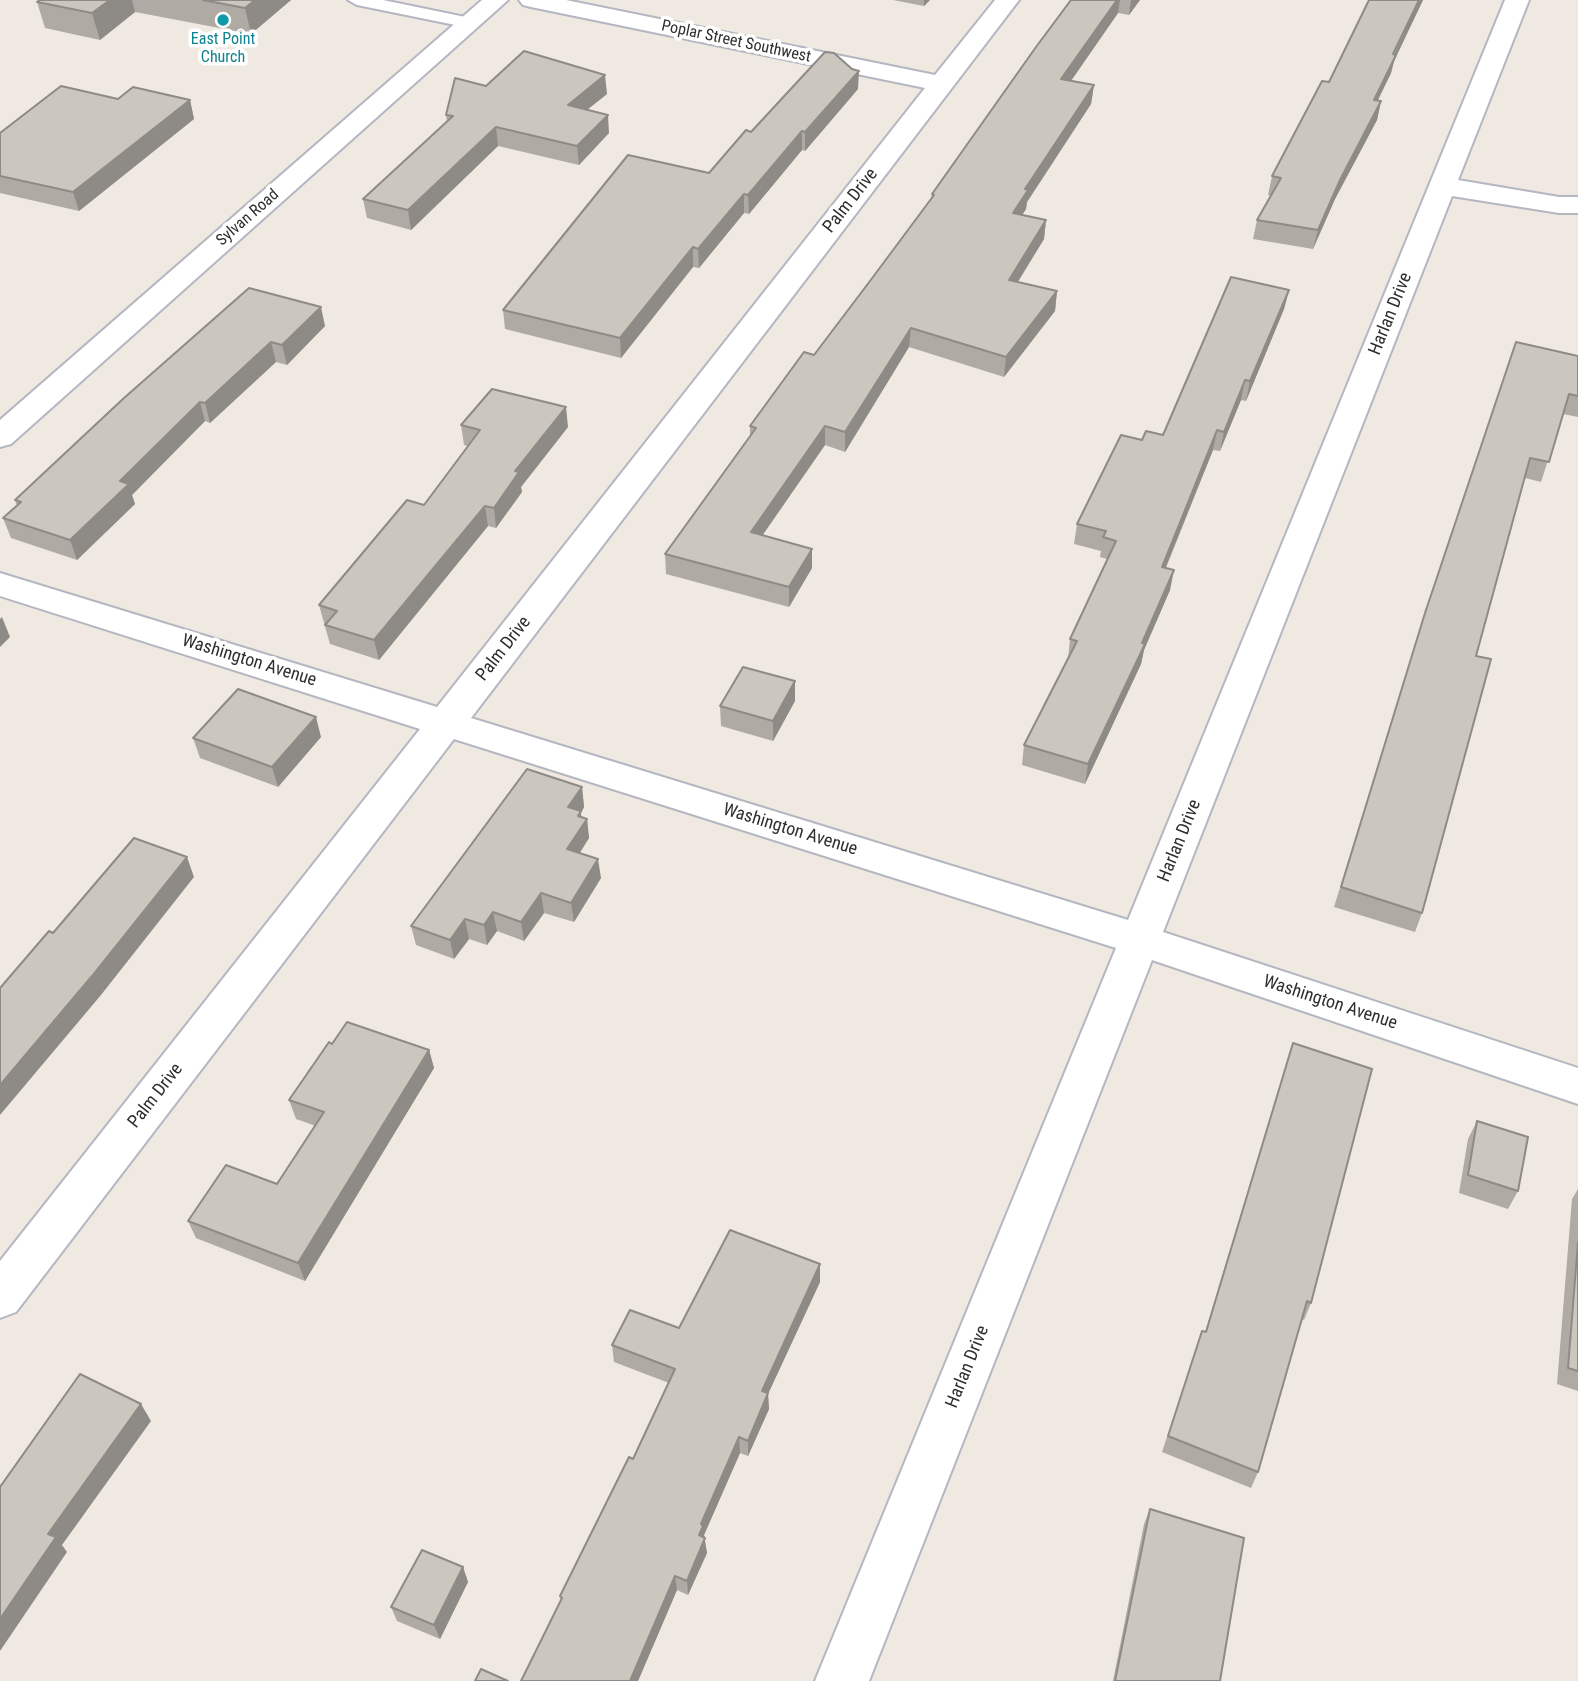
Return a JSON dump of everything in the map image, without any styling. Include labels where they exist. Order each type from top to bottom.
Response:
[{"type":"street","name":"Sylvan Road","points":[[0,437],[496,0]]},
{"type":"street","name":"Poplar Street Southwest","points":[[531,0],[942,84]]},
{"type":"street","name":"Palm Drive","points":[[0,1297],[1007,0]]},
{"type":"street","name":"Harlan Drive","points":[[842,1681],[1517,0]]},
{"type":"street","points":[[1443,187],[1559,205],[1578,205]]},
{"type":"street","name":"Washington Avenue","points":[[0,584],[1140,940],[1578,1086]]},
{"type":"lane","points":[[357,0],[470,23]]},
{"type":"building","points":[[110,0],[92,13],[37,2]]},
{"type":"building","points":[[203,0],[255,0],[245,8]]},
{"type":"building","points":[[1071,0],[1117,0],[1061,79],[1094,85],[1025,189],[1028,190],[1013,213],[1046,220],[1009,280],[1057,291],[1006,357],[911,328],[845,432],[825,426],[751,532],[812,549],[789,587],[665,554],[756,428],[750,426],[804,352],[814,355],[934,195],[932,194]]},
{"type":"building","points":[[1369,0],[1419,0],[1374,100],[1381,101],[1340,180],[1318,230],[1257,220],[1281,178],[1272,176],[1322,81],[1329,82]]},
{"type":"building","points":[[524,51],[605,75],[568,105],[608,115],[577,146],[496,127],[408,210],[363,199],[453,116],[446,115],[455,78],[486,86]]},
{"type":"building","points":[[825,52],[834,53],[852,69],[859,71],[805,132],[802,131],[748,195],[744,194],[698,249],[693,247],[620,338],[503,310],[628,155],[709,173],[746,130],[751,132]]},
{"type":"building","points":[[61,86],[118,99],[133,87],[190,100],[73,192],[0,176],[0,133]]},
{"type":"building","points":[[1231,277],[1289,290],[1250,381],[1245,380],[1224,432],[1217,430],[1162,567],[1174,570],[1142,643],[1145,644],[1088,764],[1024,745],[1077,641],[1070,639],[1116,541],[1103,537],[1106,531],[1077,524],[1121,435],[1142,440],[1146,431],[1163,435]]},
{"type":"building","points":[[249,288],[321,307],[282,345],[271,342],[205,403],[200,402],[120,481],[129,484],[70,540],[3,518],[21,502],[15,500],[124,398]]},
{"type":"building","points":[[1516,342],[1578,356],[1578,396],[1569,394],[1549,462],[1530,458],[1476,656],[1491,659],[1422,913],[1341,887],[1425,613]]},
{"type":"building","points":[[492,389],[566,407],[515,471],[519,472],[494,508],[485,506],[374,640],[325,625],[337,611],[319,605],[407,500],[424,505],[480,430],[461,425]]},
{"type":"building","points":[[743,667],[795,681],[773,721],[720,706]]},
{"type":"building","points":[[238,689],[316,717],[272,767],[193,738]]},
{"type":"building","points":[[527,769],[582,787],[568,807],[581,811],[578,816],[587,819],[567,849],[598,859],[571,903],[541,893],[521,922],[493,912],[484,925],[465,919],[450,940],[411,926]]},
{"type":"building","points":[[134,838],[187,857],[0,1085],[0,988],[49,931],[53,933]]},
{"type":"building","points":[[347,1022],[429,1050],[298,1263],[188,1221],[226,1165],[277,1184],[324,1112],[289,1100],[329,1042],[332,1044]]},
{"type":"building","points":[[1293,1043],[1372,1069],[1311,1303],[1307,1301],[1258,1472],[1168,1436],[1202,1331],[1206,1332]]},
{"type":"building","points":[[1477,1121],[1528,1137],[1518,1191],[1468,1175]]},
{"type":"building","points":[[730,1230],[820,1264],[762,1391],[768,1393],[748,1441],[739,1437],[701,1524],[703,1526],[699,1535],[705,1538],[687,1581],[675,1576],[630,1681],[521,1681],[562,1598],[560,1596],[629,1457],[633,1459],[675,1369],[612,1345],[630,1310],[679,1328]]},
{"type":"building","points":[[1578,1242],[1578,1371],[1568,1368]]},
{"type":"building","points":[[80,1374],[141,1404],[48,1534],[56,1537],[0,1619],[0,1487]]},
{"type":"building","points":[[1150,1509],[1244,1538],[1220,1681],[1115,1681]]},
{"type":"building","points":[[422,1550],[463,1567],[434,1625],[391,1607]]},
{"type":"building","points":[[481,1669],[508,1681],[475,1681]]},
{"type":"place","name":"East Point Church","points":[[223,20]]}]
